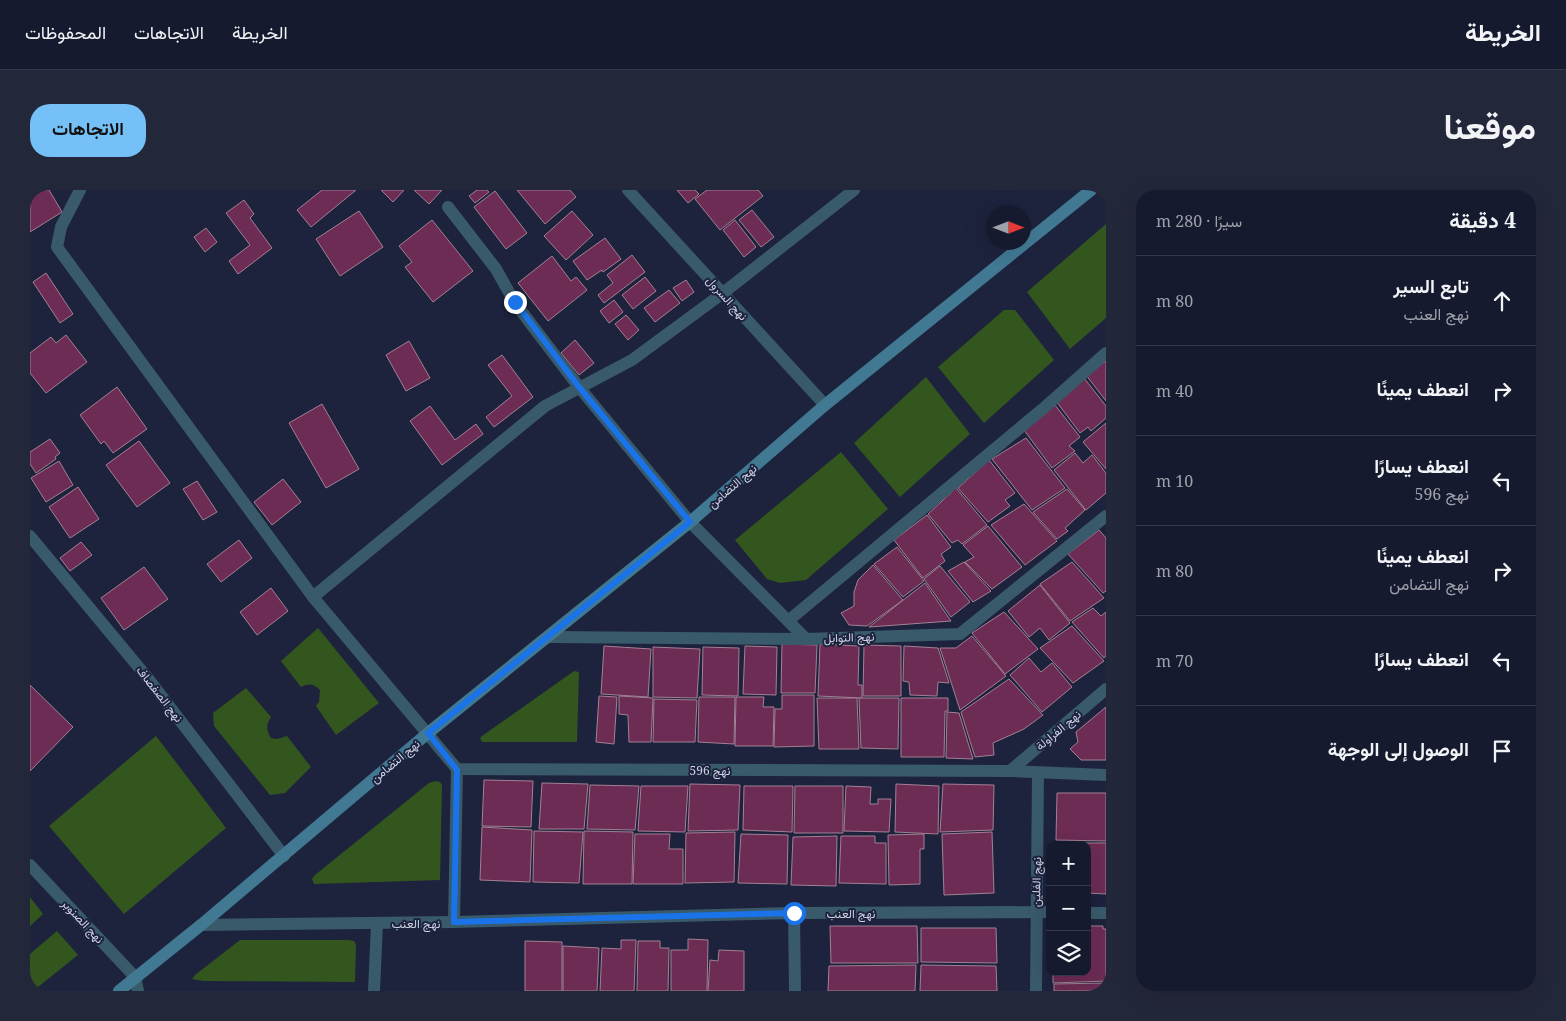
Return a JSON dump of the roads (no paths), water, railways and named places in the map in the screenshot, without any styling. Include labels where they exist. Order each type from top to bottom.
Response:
[{"type":"street","points":[[80,190],[61,227],[57,248],[313,597],[457,770],[454,922]]},
{"type":"street","name":"نهج السرول","points":[[628,190],[825,405]]},
{"type":"street","points":[[313,597],[545,406],[632,360],[723,294],[854,190]]},
{"type":"street","name":"نهج التضامن","points":[[118,991],[202,925],[428,733],[550,637],[690,522],[825,405],[1091,190]]},
{"type":"street","points":[[448,207],[496,269],[515,302],[579,387],[690,522],[806,639]]},
{"type":"street","points":[[788,621],[1045,407],[1106,353]]},
{"type":"street","name":"نهج التوابل","points":[[550,637],[806,639],[960,634],[1106,516]]},
{"type":"street","name":"نهج الصفصاف","points":[[30,536],[152,684],[284,856]]},
{"type":"street","name":"نهج الفراولة","points":[[1010,771],[1106,689]]},
{"type":"street","name":"نهج 596","points":[[457,770],[1010,771],[1106,774]]},
{"type":"street","name":"نهج الفلين","points":[[1036,991],[1038,773]]},
{"type":"street","name":"نهج الصنوبر","points":[[30,865],[135,977]]},
{"type":"street","name":"نهج العنب","points":[[202,925],[454,922],[794,913],[1046,912]]},
{"type":"street","points":[[794,913],[795,991]]},
{"type":"street","points":[[1091,913],[1106,913]]},
{"type":"street","points":[[374,991],[377,923]]},
{"type":"street","points":[[135,977],[138,991]]}]
